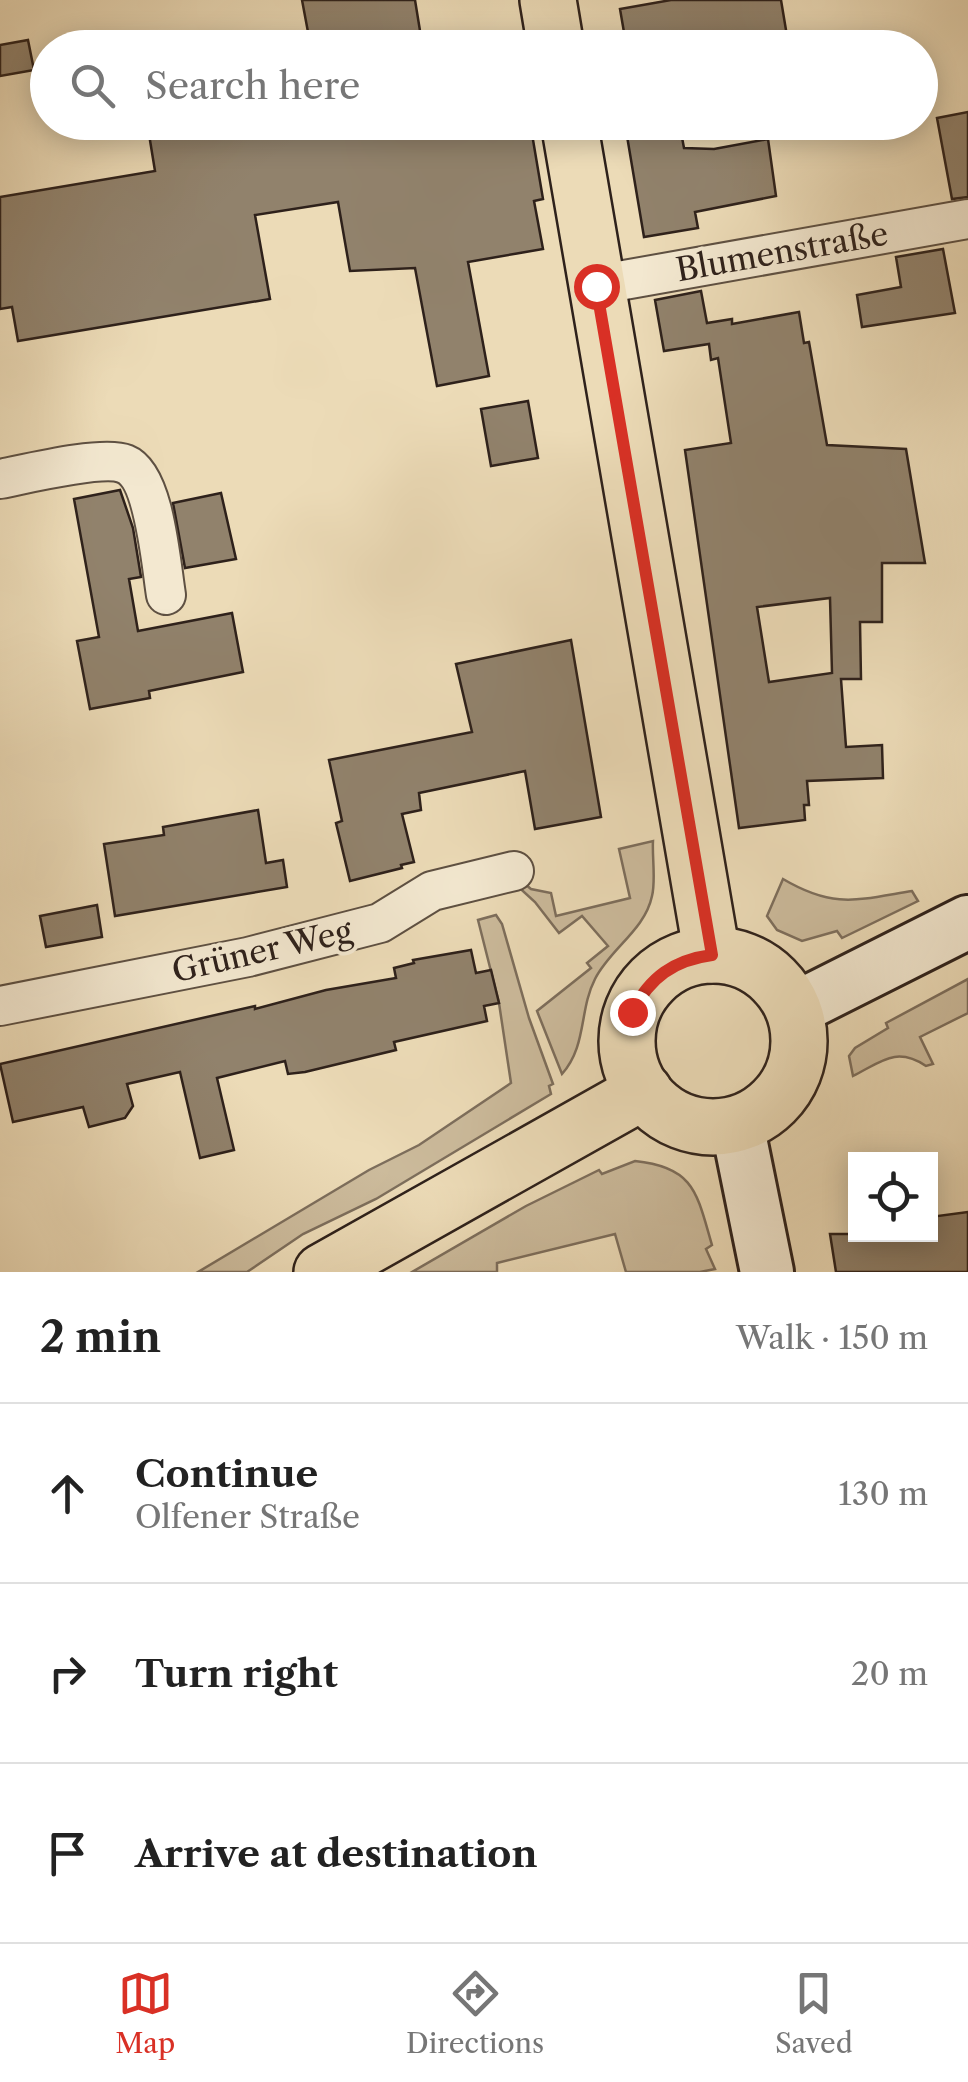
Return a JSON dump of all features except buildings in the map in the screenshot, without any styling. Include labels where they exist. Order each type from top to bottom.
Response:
[{"type":"main road","points":[[548,0],[553,30]]},
{"type":"main road","points":[[572,140],[712,955]]},
{"type":"main road","points":[[794,1010],[968,922]]},
{"type":"main road","points":[[712,955],[746,962],[761,970],[786,994],[794,1010],[799,1048],[787,1086],[762,1112],[737,1124],[713,1127],[682,1121],[654,1104],[644,1091],[628,1053],[628,1032],[637,1002],[656,978],[673,965],[692,958],[712,955]]},
{"type":"main road","points":[[322,1272],[644,1091]]},
{"type":"main road","points":[[737,1124],[768,1272]]},
{"type":"street","name":"Blumenstraße","points":[[596,286],[968,218]]},
{"type":"street","points":[[0,479],[106,460],[125,464],[138,473],[147,490],[166,595]]},
{"type":"street","name":"Grüner Weg","points":[[0,1006],[248,958],[380,923],[432,891],[514,871]]},
{"type":"shaded area","points":[[653,841],[654,883],[648,908],[595,979],[575,1052],[562,1074],[537,1011],[591,968],[587,963],[608,946],[582,916],[559,933],[512,881],[519,879],[531,889],[551,893],[556,916],[630,898],[619,849]]},
{"type":"shaded area","points":[[783,879],[832,898],[860,899],[912,891],[918,901],[842,938],[837,931],[802,941],[777,930],[767,916]]},
{"type":"shaded area","points":[[496,915],[553,1084],[549,1086],[551,1094],[376,1199],[303,1234],[247,1272],[198,1272],[369,1170],[419,1145],[511,1083],[499,1003],[478,920]]},
{"type":"shaded area","points":[[968,979],[968,1013],[920,1037],[933,1064],[926,1066],[906,1057],[889,1058],[853,1076],[849,1056],[855,1048],[888,1028],[886,1023]]},
{"type":"shaded area","points":[[635,1161],[670,1169],[690,1186],[707,1227],[712,1245],[706,1249],[715,1269],[626,1272],[615,1234],[497,1263],[497,1272],[412,1272],[526,1206],[599,1170],[602,1174]]},
{"type":"route","points":[[596,286],[712,955],[673,965],[642,993],[632,1012]]}]
